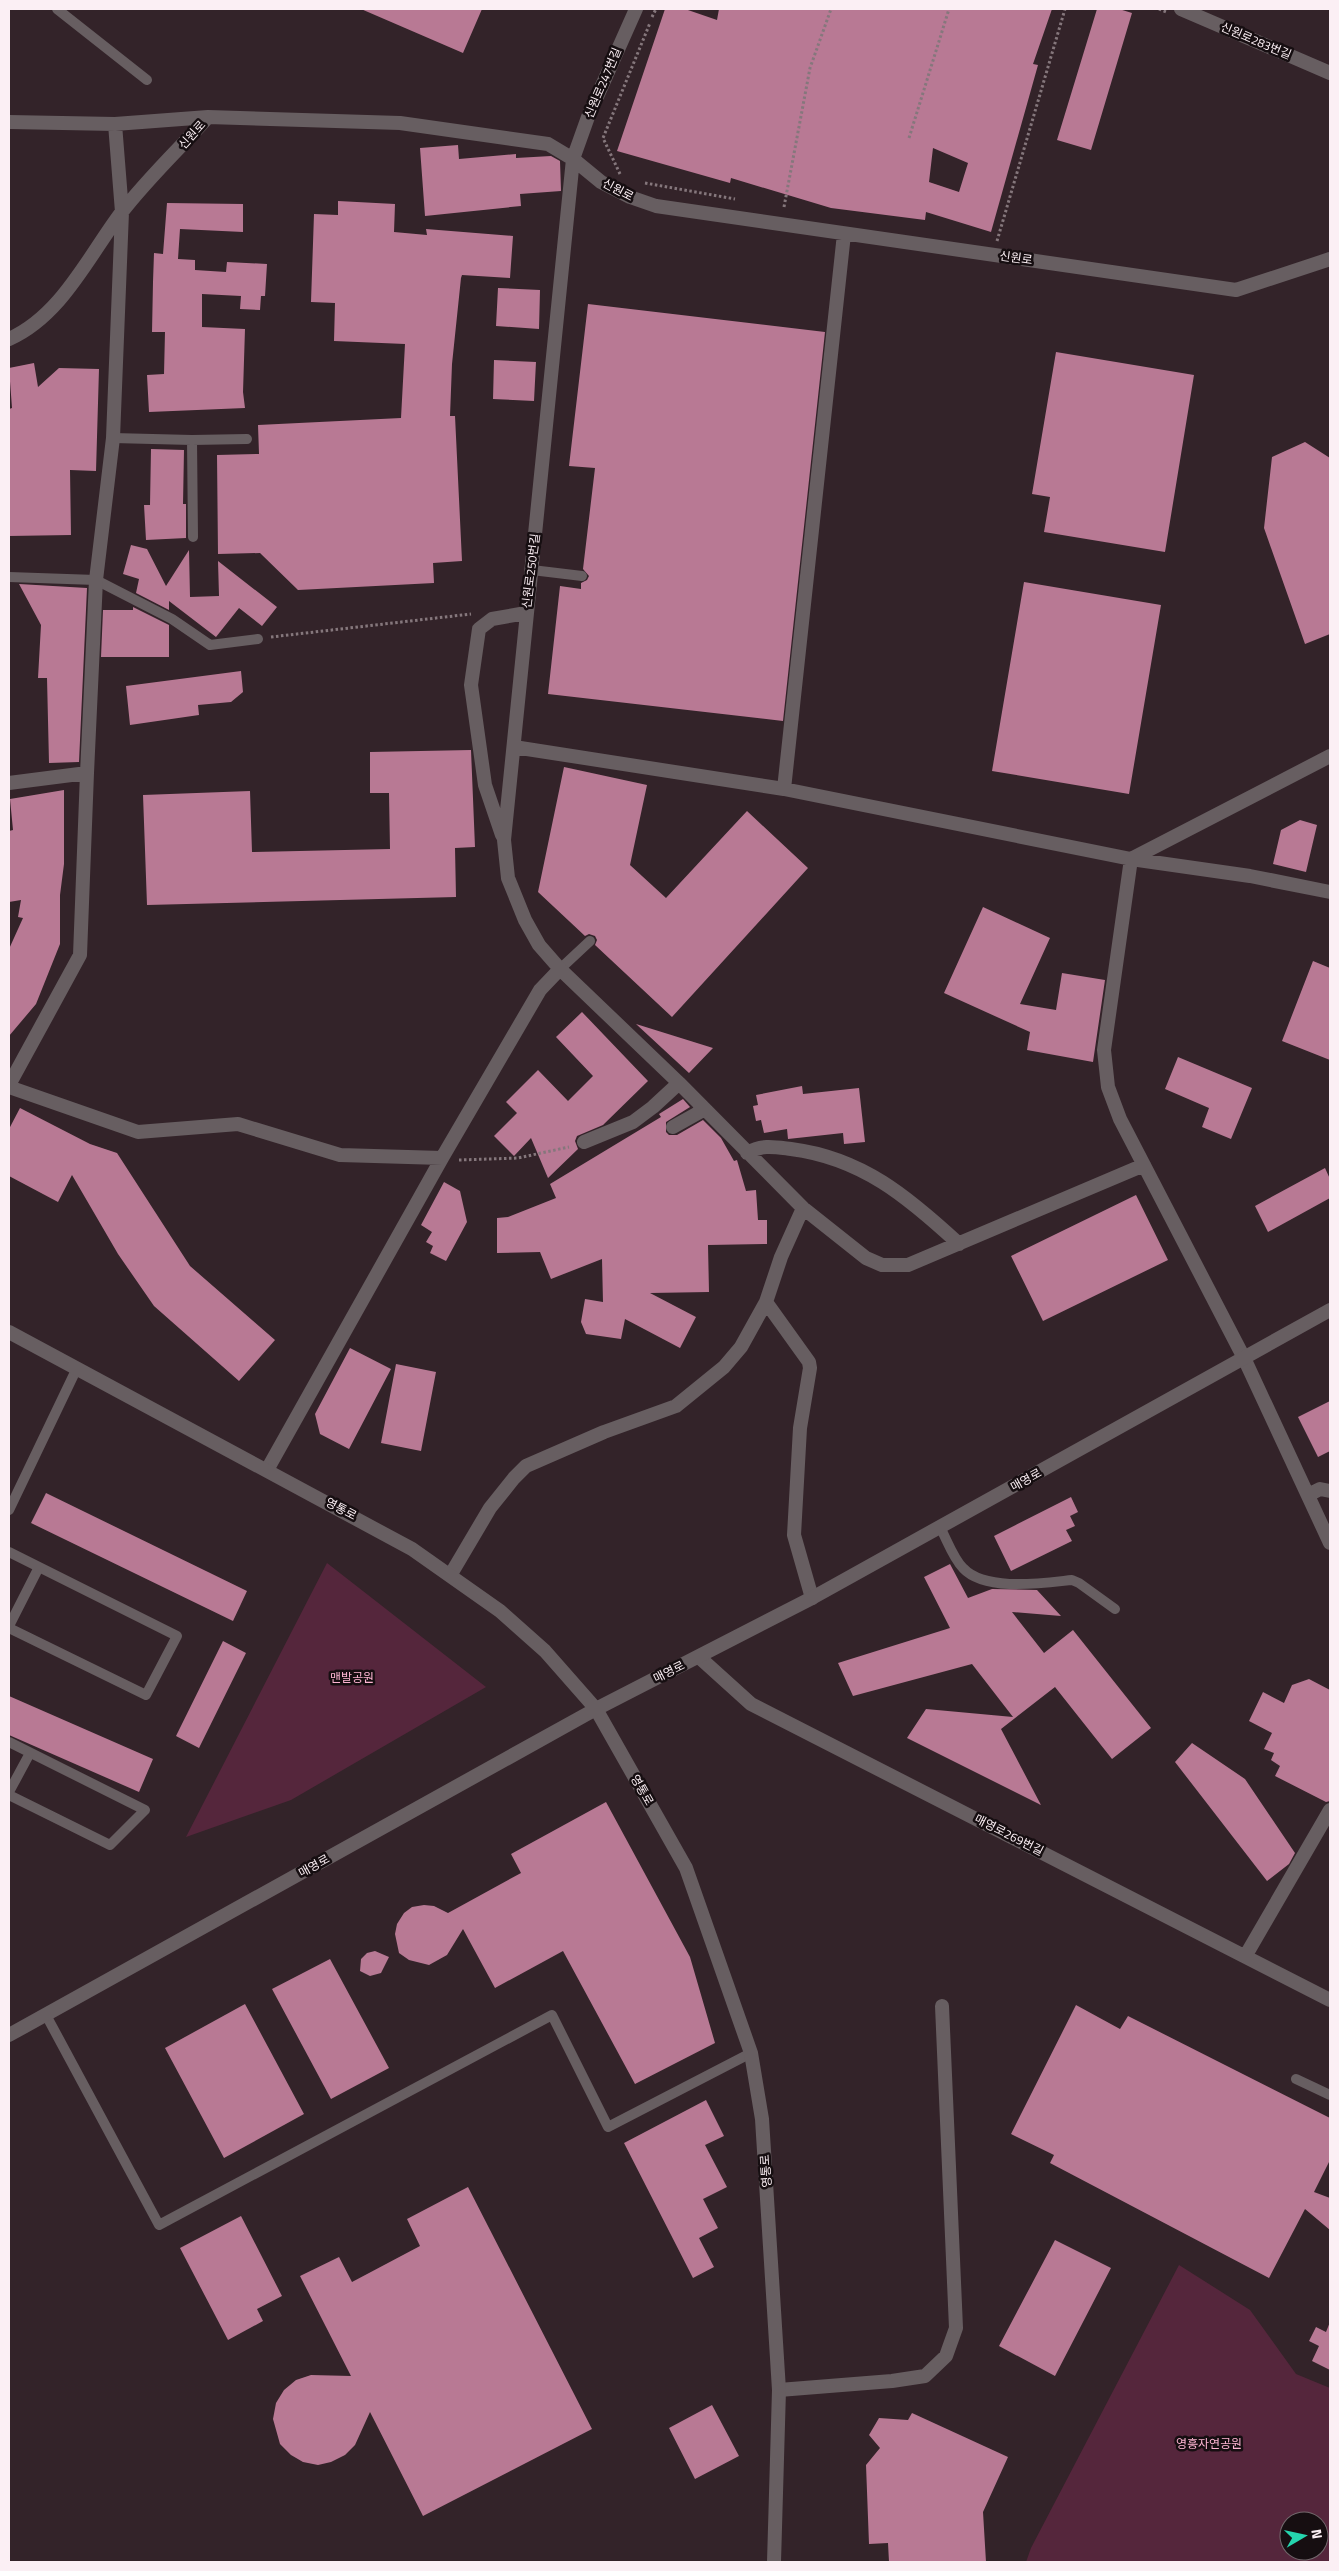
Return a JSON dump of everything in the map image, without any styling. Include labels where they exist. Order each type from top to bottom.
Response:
[{"type":"street","name":"신원로247번길","points":[[574,159],[588,117],[636,9]]},
{"type":"street","name":"신원로283번길","points":[[1181,9],[1330,73]]},
{"type":"street","name":"신원로","points":[[9,340],[36,324],[51,310],[122,212],[208,117],[287,118],[433,126],[548,144],[574,159],[601,182],[630,197],[656,206],[1236,290],[1330,259]]},
{"type":"street","points":[[9,122],[115,124],[208,117]]},
{"type":"street","points":[[115,124],[122,212],[113,438],[96,580],[80,955],[9,1086],[138,1132],[238,1124],[340,1155],[442,1158]]},
{"type":"street","name":"신원로250번길","points":[[574,159],[504,840],[508,878],[525,920],[540,945],[560,969],[679,1083],[803,1208],[849,1246],[882,1265],[908,1265],[1144,1165]]},
{"type":"street","points":[[784,789],[844,234]]},
{"type":"street","points":[[504,840],[484,785],[471,685],[476,638],[484,623],[492,619],[526,613]]},
{"type":"street","points":[[514,747],[784,789],[1131,859],[1250,876],[1330,892]]},
{"type":"street","points":[[1131,859],[1330,756]]},
{"type":"street","points":[[9,783],[88,773]]},
{"type":"street","points":[[1131,859],[1104,1050],[1105,1070],[1113,1104],[1244,1358],[1330,1543]]},
{"type":"street","points":[[267,1470],[442,1158],[540,990],[560,969]]},
{"type":"street","points":[[584,1142],[633,1122],[679,1083]]},
{"type":"street","points":[[673,1127],[698,1112],[702,1107]]},
{"type":"street","points":[[747,1153],[757,1146],[784,1148],[829,1157],[855,1166],[889,1184],[959,1244]]},
{"type":"street","points":[[451,1574],[490,1508],[526,1466],[604,1432],[676,1406],[732,1358],[766,1302],[781,1257],[803,1208]]},
{"type":"street","points":[[766,1302],[809,1362],[810,1368],[800,1428],[794,1535],[812,1598]]},
{"type":"street","name":"매영로","points":[[9,2036],[596,1709],[812,1598],[1330,1310]]},
{"type":"street","name":"영통로","points":[[9,1332],[357,1518],[451,1574],[500,1611],[545,1651],[596,1709],[686,1868],[750,2053],[762,2119],[779,2390],[774,2562]]},
{"type":"street","points":[[1308,1495],[1320,1489],[1330,1491]]},
{"type":"street","name":"매영로269번길","points":[[699,1656],[751,1704],[1246,1955],[1330,2000]]},
{"type":"street","points":[[1246,1955],[1330,1810]]},
{"type":"street","points":[[779,2390],[892,2381],[925,2376],[946,2356],[956,2328],[942,2006]]},
{"type":"lane","points":[[57,9],[147,80]]},
{"type":"lane","points":[[113,438],[192,440],[247,438]]},
{"type":"lane","points":[[192,440],[193,537]]},
{"type":"lane","points":[[532,570],[582,576]]},
{"type":"lane","points":[[9,577],[96,580],[172,618],[210,645],[258,639]]},
{"type":"lane","points":[[560,969],[590,940]]},
{"type":"lane","points":[[9,1510],[77,1368]]},
{"type":"lane","points":[[940,1528],[962,1568],[984,1580],[1025,1584],[1072,1580],[1079,1582],[1115,1609]]},
{"type":"lane","points":[[9,1552],[39,1567],[177,1636],[146,1695],[9,1627],[39,1567]]},
{"type":"lane","points":[[9,1742],[145,1810],[110,1845],[9,1794],[30,1753]]},
{"type":"lane","points":[[46,2016],[159,2225],[552,2015],[608,2126],[750,2053]]},
{"type":"lane","points":[[1296,2079],[1330,2095]]},
{"type":"path","points":[[623,179],[603,138],[656,9]]},
{"type":"path","points":[[784,207],[810,68],[830,9]]},
{"type":"path","points":[[909,138],[948,9]]},
{"type":"path","points":[[1005,245],[996,244],[1065,9]]},
{"type":"path","points":[[642,182],[736,199]]},
{"type":"path","points":[[774,206],[794,209]]},
{"type":"path","points":[[258,639],[474,614],[484,623]]},
{"type":"path","points":[[442,1158],[490,1161],[518,1158],[584,1142]]},
{"type":"green space","name":"맨발공원","points":[[327,1563],[486,1687],[291,1800],[186,1837]]},
{"type":"green space","name":"영흥자연공원","points":[[1179,2265],[1250,2310],[1296,2374],[1330,2388],[1330,2562],[1026,2562],[1031,2548]]},
{"type":"building","points":[[361,9],[482,9],[463,53]]},
{"type":"building","points":[[665,9],[685,9],[717,20],[719,9],[1052,9],[1033,64],[1038,65],[991,232],[926,212],[925,220],[831,208],[731,178],[730,183],[617,151]],"holes":[[[933,148],[968,163],[959,192],[929,182]]]},
{"type":"building","points":[[1097,9],[1119,9],[1132,13],[1091,150],[1057,140]]},
{"type":"building","points":[[458,145],[459,159],[516,154],[516,158],[551,156],[560,161],[561,191],[520,194],[521,206],[425,216],[420,148]]},
{"type":"building","points":[[338,201],[395,204],[394,232],[427,235],[426,229],[513,236],[510,278],[462,275],[461,278],[452,364],[450,416],[455,416],[462,561],[433,563],[434,583],[298,590],[260,553],[218,554],[217,455],[259,454],[258,425],[401,418],[405,344],[334,341],[335,303],[311,302],[314,214],[338,215]]},
{"type":"building","points":[[167,203],[243,204],[243,232],[180,229],[178,259],[195,260],[195,270],[226,272],[227,262],[267,264],[265,296],[261,296],[260,310],[240,309],[241,296],[202,294],[202,327],[245,329],[243,392],[245,408],[149,412],[147,375],[164,374],[165,332],[152,332],[154,253],[163,254]]},
{"type":"building","points":[[498,288],[540,290],[539,329],[496,326]]},
{"type":"building","points":[[588,304],[825,332],[783,721],[548,694],[560,586],[581,589],[581,583],[587,580],[589,576],[583,569],[595,468],[569,466]]},
{"type":"building","points":[[1056,352],[1194,375],[1165,552],[1044,532],[1050,497],[1032,494]]},
{"type":"building","points":[[494,360],[536,362],[534,401],[493,399]]},
{"type":"building","points":[[34,363],[38,387],[59,368],[99,369],[96,471],[70,470],[71,535],[9,536],[9,409],[12,408],[9,368]]},
{"type":"building","points":[[1305,442],[1330,458],[1330,634],[1305,644],[1264,528],[1272,457]]},
{"type":"building","points":[[151,449],[184,450],[183,504],[186,504],[186,538],[146,540],[144,505],[150,505]]},
{"type":"building","points":[[131,545],[147,549],[166,586],[189,550],[190,597],[219,596],[218,561],[277,607],[262,626],[239,608],[216,637],[169,601],[169,610],[136,593],[139,579],[123,574]]},
{"type":"building","points":[[1024,582],[1161,605],[1129,794],[992,771]]},
{"type":"building","points":[[19,584],[87,588],[79,762],[49,763],[47,678],[38,678],[41,625]]},
{"type":"building","points":[[133,607],[169,625],[169,657],[101,657],[103,610],[133,610]]},
{"type":"building","points":[[241,671],[243,692],[231,702],[198,705],[199,715],[130,725],[126,686]]},
{"type":"building","points":[[471,750],[475,847],[455,848],[456,897],[147,905],[143,795],[250,791],[252,852],[390,849],[389,793],[370,793],[370,752]]},
{"type":"building","points":[[564,767],[647,785],[630,865],[666,898],[747,811],[808,868],[672,1017],[595,945],[597,940],[595,936],[589,934],[585,936],[538,892]]},
{"type":"building","points":[[64,790],[64,864],[60,895],[60,944],[36,1004],[9,1036],[9,949],[23,918],[18,917],[21,900],[9,902],[9,831],[13,830],[10,799]]},
{"type":"building","points":[[1300,820],[1317,825],[1306,872],[1273,864],[1281,830]]},
{"type":"building","points":[[983,907],[1050,938],[1020,1004],[1056,1010],[1062,973],[1105,980],[1093,1062],[1027,1050],[1030,1032],[944,993]]},
{"type":"building","points":[[1313,961],[1330,968],[1330,1060],[1282,1041]]},
{"type":"building","points":[[582,1012],[648,1081],[603,1125],[577,1136],[575,1141],[578,1149],[548,1178],[531,1138],[514,1156],[494,1136],[517,1113],[506,1102],[538,1070],[568,1101],[593,1076],[556,1037]]},
{"type":"building","points":[[636,1024],[713,1048],[689,1073]]},
{"type":"building","points":[[1178,1057],[1252,1088],[1231,1139],[1202,1127],[1209,1108],[1165,1089]]},
{"type":"building","points":[[802,1086],[803,1094],[859,1088],[865,1142],[844,1144],[843,1133],[788,1139],[787,1129],[764,1133],[761,1120],[756,1121],[753,1106],[758,1105],[756,1095]]},
{"type":"building","points":[[683,1099],[690,1107],[666,1122],[666,1132],[669,1135],[677,1135],[703,1120],[721,1138],[734,1161],[737,1160],[746,1191],[756,1190],[758,1220],[767,1220],[767,1244],[708,1245],[709,1292],[650,1293],[696,1317],[680,1348],[625,1319],[621,1339],[586,1334],[581,1322],[585,1299],[603,1302],[602,1259],[551,1279],[540,1252],[497,1253],[497,1218],[508,1217],[556,1198],[550,1184],[661,1117],[659,1114]]},
{"type":"building","points":[[20,1108],[90,1144],[117,1153],[190,1266],[275,1340],[239,1381],[154,1306],[118,1254],[72,1175],[58,1202],[9,1176],[9,1129]]},
{"type":"building","points":[[1325,1168],[1330,1179],[1330,1198],[1268,1232],[1255,1206]]},
{"type":"building","points":[[444,1182],[460,1191],[467,1222],[446,1261],[430,1253],[433,1246],[426,1242],[432,1232],[421,1225]]},
{"type":"building","points":[[1136,1195],[1168,1260],[1043,1321],[1011,1256]]},
{"type":"building","points":[[350,1348],[391,1369],[349,1449],[320,1434],[315,1414]]},
{"type":"building","points":[[396,1364],[436,1372],[421,1451],[381,1443]]},
{"type":"building","points":[[1330,1401],[1330,1451],[1318,1457],[1298,1417]]},
{"type":"building","points":[[46,1493],[247,1591],[233,1621],[31,1523]]},
{"type":"building","points":[[1071,1497],[1078,1512],[1070,1516],[1075,1526],[1066,1530],[1072,1541],[1011,1571],[994,1536]]},
{"type":"building","points":[[950,1564],[968,1598],[992,1589],[1037,1590],[1061,1616],[1012,1612],[1044,1653],[1073,1630],[1151,1728],[1112,1759],[1055,1687],[1001,1729],[1041,1805],[907,1738],[926,1709],[1013,1717],[972,1664],[853,1696],[838,1663],[950,1628],[924,1577]]},
{"type":"building","points":[[223,1641],[246,1653],[199,1748],[176,1736]]},
{"type":"building","points":[[1309,1679],[1330,1690],[1330,1801],[1326,1802],[1275,1776],[1280,1766],[1271,1760],[1274,1753],[1264,1749],[1272,1733],[1249,1721],[1263,1692],[1284,1703],[1292,1685]]},
{"type":"building","points":[[9,1696],[153,1759],[139,1792],[9,1735]]},
{"type":"building","points":[[1192,1743],[1245,1779],[1295,1853],[1289,1864],[1267,1881],[1175,1762]]},
{"type":"building","points":[[606,1802],[690,1957],[715,2043],[635,2084],[563,1951],[495,1988],[463,1929],[447,1955],[429,1965],[409,1960],[399,1953],[395,1934],[397,1924],[404,1913],[412,1907],[434,1906],[448,1913],[521,1873],[511,1854]]},
{"type":"building","points":[[375,1951],[389,1957],[381,1973],[370,1976],[360,1971],[361,1959],[367,1953]]},
{"type":"building","points":[[330,1959],[389,2068],[331,2099],[272,1989]]},
{"type":"building","points":[[245,2004],[304,2114],[224,2158],[165,2048]]},
{"type":"building","points":[[1076,2005],[1120,2029],[1128,2016],[1330,2118],[1330,2160],[1314,2192],[1330,2198],[1330,2230],[1305,2209],[1269,2278],[1050,2163],[1054,2155],[1011,2134]]},
{"type":"building","points":[[706,2100],[724,2136],[705,2145],[727,2187],[703,2199],[718,2228],[699,2238],[714,2267],[693,2278],[624,2143]]},
{"type":"building","points":[[468,2187],[592,2429],[423,2516],[370,2412],[355,2445],[345,2455],[331,2462],[318,2465],[303,2462],[291,2455],[280,2444],[273,2419],[276,2403],[284,2390],[296,2380],[311,2375],[351,2376],[300,2276],[339,2257],[352,2282],[420,2246],[407,2219]]},
{"type":"building","points":[[241,2216],[282,2296],[257,2309],[263,2321],[228,2340],[180,2248]]},
{"type":"building","points":[[1055,2240],[1111,2268],[1055,2376],[999,2346]]},
{"type":"building","points":[[1330,2322],[1330,2370],[1312,2361],[1319,2346],[1309,2341],[1316,2327],[1326,2332]]},
{"type":"building","points":[[712,2405],[739,2456],[695,2479],[669,2428]]},
{"type":"building","points":[[912,2413],[1008,2457],[983,2512],[986,2562],[889,2562],[888,2543],[869,2544],[866,2465],[880,2448],[869,2435],[879,2418],[908,2420]]}]
